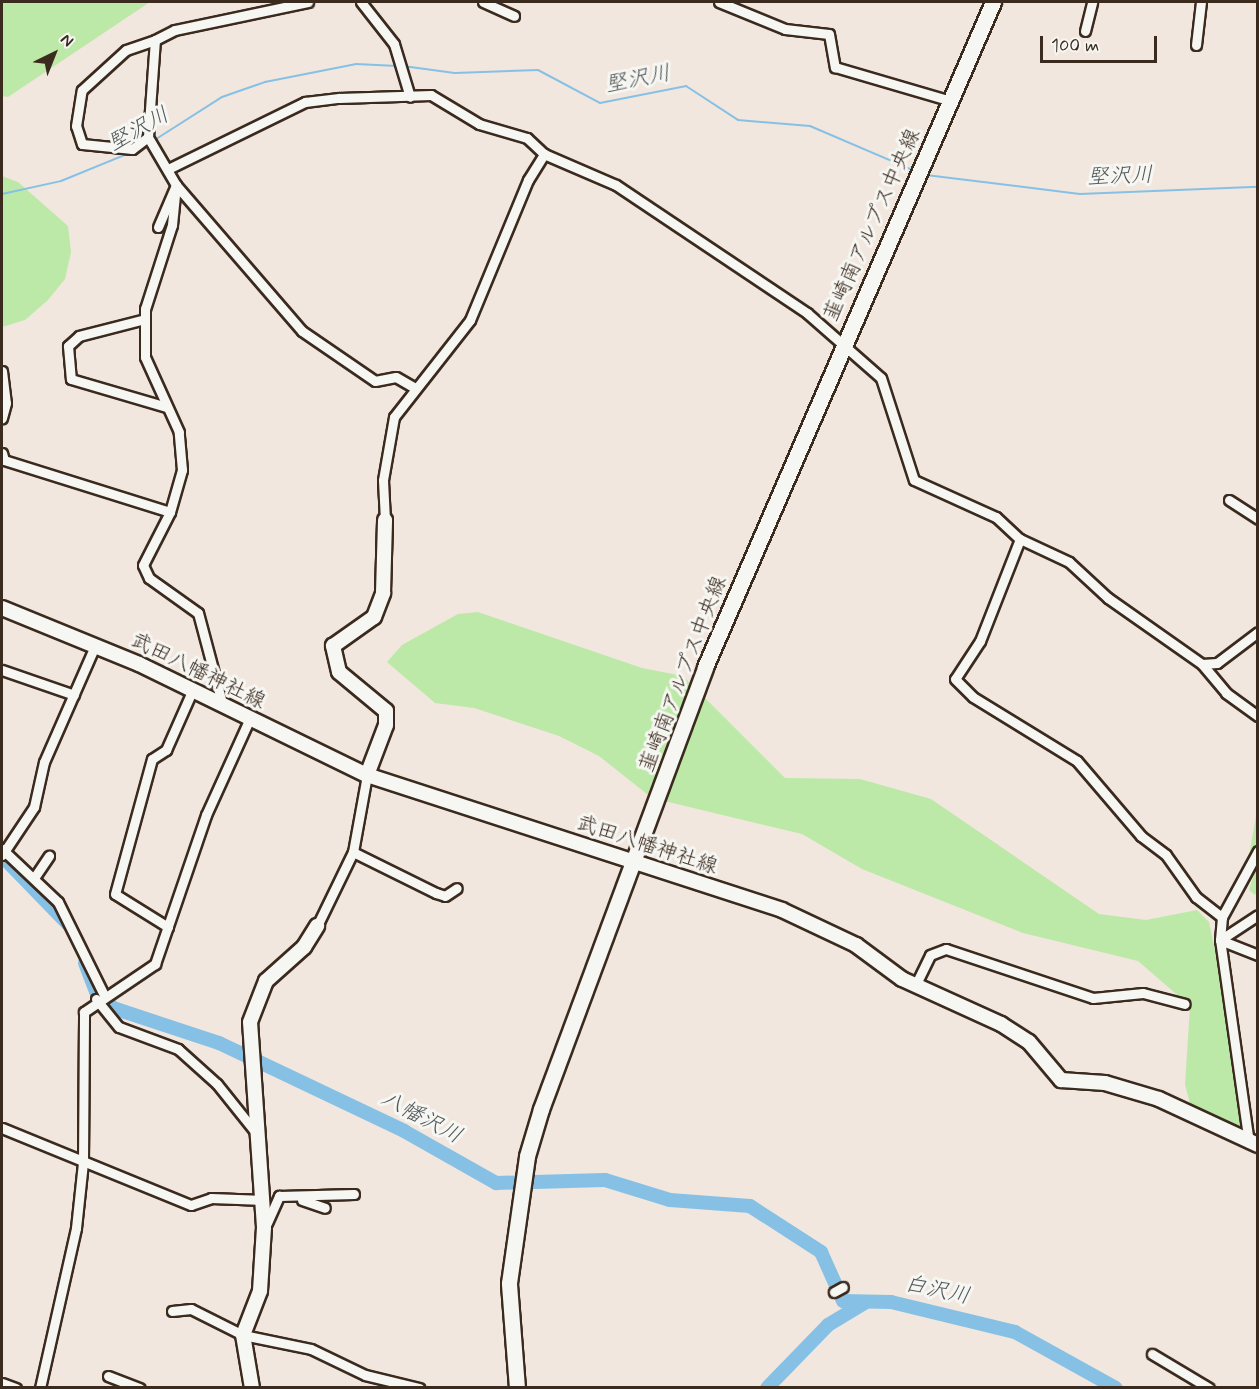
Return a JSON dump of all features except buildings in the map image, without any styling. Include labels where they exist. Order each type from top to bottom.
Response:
[{"type":"main road","name":"韮崎南アルプス中央線","points":[[517,1388],[509,1283],[514,1228],[527,1156],[705,667],[841,345],[993,2]]},
{"type":"main road","points":[[367,775],[386,725],[386,711],[339,672],[333,646],[374,617],[383,593],[385,520]]},
{"type":"main road","name":"武田八幡神社線","points":[[2,608],[193,689],[367,775],[634,865],[782,910],[856,945],[915,986],[1029,1042],[1061,1080],[1105,1083],[1159,1099],[1253,1144]]},
{"type":"main road","points":[[252,1388],[243,1335],[260,1291],[264,1200],[254,1097],[254,1051],[250,1022],[257,995],[317,926]]},
{"type":"street","points":[[148,137],[132,149],[82,144],[76,126],[82,90],[126,50],[175,30],[308,2]]},
{"type":"street","points":[[361,2],[394,44],[401,79],[410,97]]},
{"type":"street","points":[[483,2],[514,16]]},
{"type":"street","points":[[719,2],[735,6],[785,29],[829,34],[835,67],[951,101]]},
{"type":"street","points":[[1084,32],[1092,2]]},
{"type":"street","points":[[1196,45],[1201,2]]},
{"type":"street","points":[[155,40],[148,137],[176,185],[302,331],[375,381],[396,376],[413,387]]},
{"type":"street","points":[[165,165],[305,102],[431,95],[479,124],[527,138],[544,154],[616,185],[807,313],[881,378],[914,480],[996,517],[1020,539],[1069,562],[1108,598],[1202,664],[1226,693],[1257,716]]},
{"type":"street","points":[[385,520],[383,480],[394,417],[413,387],[470,320],[528,180],[544,154]]},
{"type":"street","points":[[158,227],[176,185]]},
{"type":"street","points":[[176,185],[172,225],[145,319],[148,369],[167,407],[182,456],[170,512],[143,565],[149,578],[198,613],[222,703]]},
{"type":"street","points":[[145,319],[79,336],[68,346],[70,379],[167,407]]},
{"type":"street","points":[[2,371],[6,403],[2,418]]},
{"type":"street","points":[[2,453],[15,464],[33,465],[170,512]]},
{"type":"street","points":[[1229,500],[1257,519]]},
{"type":"street","points":[[1020,539],[980,641],[955,679],[973,697],[1077,761],[1142,836],[1166,855],[1196,897],[1222,918]]},
{"type":"street","points":[[1202,664],[1217,663],[1257,632]]},
{"type":"street","points":[[95,646],[44,762],[34,807],[3,852],[34,878],[73,925],[100,997],[119,1027],[178,1049],[217,1084],[257,1134]]},
{"type":"street","points":[[2,670],[74,695]]},
{"type":"street","points":[[168,927],[115,894],[152,759],[166,750],[193,689]]},
{"type":"street","points":[[39,1388],[72,1250],[83,1162],[84,1012],[100,997],[148,972],[168,927],[206,814],[250,718]]},
{"type":"street","points":[[317,926],[352,852],[367,775]]},
{"type":"street","points":[[1253,1144],[1220,940],[1222,918],[1257,851]]},
{"type":"street","points":[[352,852],[436,893],[445,896],[457,888]]},
{"type":"street","points":[[34,878],[49,856]]},
{"type":"street","points":[[1220,940],[1257,915]]},
{"type":"street","points":[[1220,940],[1257,955]]},
{"type":"street","points":[[915,986],[930,955],[946,949],[1093,998],[1143,993],[1185,1004]]},
{"type":"street","points":[[2,1128],[191,1205],[211,1198],[264,1200]]},
{"type":"street","points":[[264,1227],[273,1202],[290,1196],[354,1194]]},
{"type":"street","points":[[290,1196],[325,1208]]},
{"type":"street","points":[[834,1292],[843,1287]]},
{"type":"street","points":[[172,1311],[191,1309],[243,1335],[311,1349],[365,1375],[419,1388]]},
{"type":"street","points":[[1152,1354],[1209,1388]]},
{"type":"street","points":[[108,1376],[140,1388]]},
{"type":"street","points":[[2,1383],[16,1388]]},
{"type":"green space","points":[[2,2],[150,2],[8,97],[2,96]]},
{"type":"green space","points":[[2,176],[18,182],[68,226],[71,252],[65,279],[48,300],[25,320],[2,327]]},
{"type":"green space","points":[[478,612],[642,668],[683,676],[785,778],[860,779],[931,799],[1099,914],[1146,920],[1197,910],[1209,922],[1257,1147],[1191,1107],[1185,1085],[1190,1006],[1138,961],[1023,933],[862,869],[802,834],[652,798],[599,756],[559,736],[474,708],[435,703],[387,662],[402,645],[458,614]]},
{"type":"green space","points":[[1257,810],[1258,890],[1255,895],[1249,890],[1256,868],[1249,856]]},
{"type":"waterway","name":"堅沢川","points":[[153,141],[222,97],[265,82],[356,64],[397,66]]},
{"type":"waterway","name":"堅沢川","points":[[403,66],[455,73],[538,70],[600,103],[686,86],[738,120],[810,126],[915,171]]},
{"type":"waterway","name":"堅沢川","points":[[2,194],[61,181],[132,152]]},
{"type":"waterway","name":"堅沢川","points":[[926,175],[1080,194],[1258,187]]},
{"type":"waterway","name":"八幡沢川","points":[[2,856],[68,924]]},
{"type":"waterway","name":"八幡沢川","points":[[85,963],[96,991],[113,1008],[219,1043],[404,1131],[496,1183],[605,1180],[670,1200],[750,1206],[821,1252],[843,1301],[891,1302],[1015,1332],[1116,1388]]},
{"type":"waterway","name":"白沢川","points":[[767,1388],[828,1325],[866,1302]]}]
